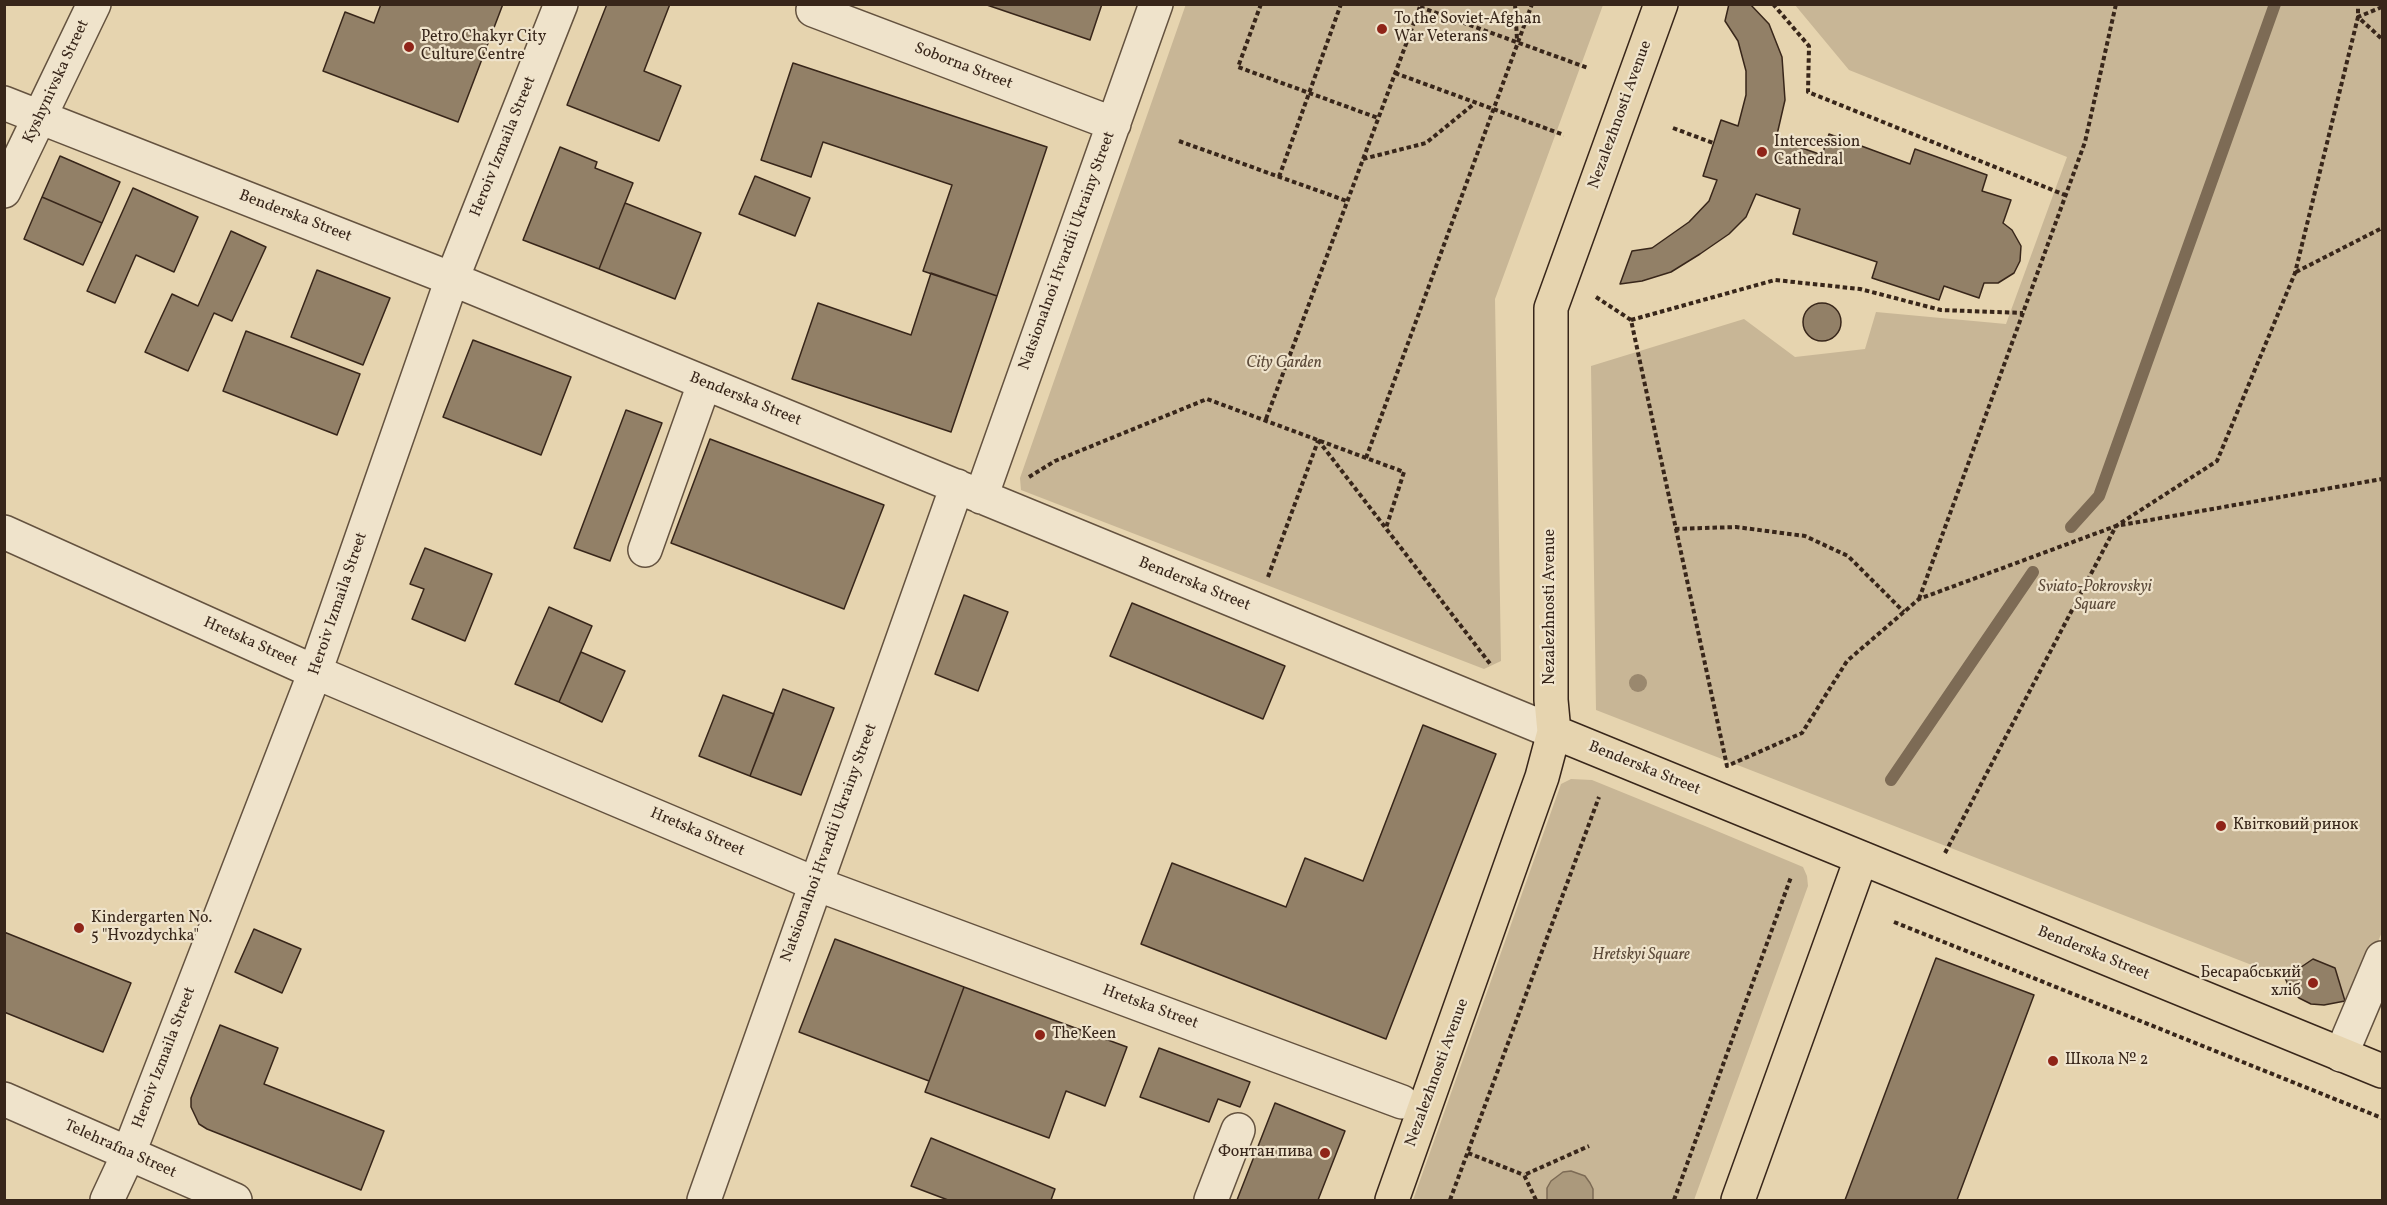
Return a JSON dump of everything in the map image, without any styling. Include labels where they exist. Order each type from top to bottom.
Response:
[{"type":"main road","name":"Nezalezhnosti Avenue","points":[[1392,1200],[1542,777],[1554,732],[1551,700],[1551,308],[1661,4]]},
{"type":"main road","name":"Benderska Street","points":[[1554,732],[2382,1071]]},
{"type":"main road","points":[[1738,1200],[1861,859]]},
{"type":"street","name":"Kyshynivska Street","points":[[4,191],[94,4]]},
{"type":"street","name":"Heroiv Izmaila Street","points":[[107,1200],[128,1155],[315,672],[452,279],[561,4]]},
{"type":"street","name":"Natsionalnoi Hvardii Ukrainy Street","points":[[704,1200],[816,884],[1113,124],[1156,4]]},
{"type":"street","name":"Soborna Street","points":[[813,10],[1113,124]]},
{"type":"street","name":"Benderska Street","points":[[4,103],[452,279],[1554,732]]},
{"type":"street","points":[[645,550],[704,384]]},
{"type":"street","name":"Hretska Street","points":[[4,532],[315,672],[816,884],[1402,1102]]},
{"type":"street","points":[[2341,1055],[2382,958]]},
{"type":"street","name":"Telehrafna Street","points":[[4,1099],[235,1200]]},
{"type":"street","points":[[1211,1200],[1238,1130]]},
{"type":"path","points":[[1261,4],[1238,67],[1378,118]]},
{"type":"path","points":[[1279,177],[1341,4]]},
{"type":"path","points":[[1515,4],[1518,43]]},
{"type":"path","points":[[1366,458],[1532,4]]},
{"type":"path","points":[[1773,4],[1809,46],[1808,92],[2065,195]]},
{"type":"path","points":[[1919,599],[2085,142],[2116,4]]},
{"type":"path","points":[[1943,856],[2116,526],[2217,461],[2295,273],[2358,17],[2358,4]]},
{"type":"path","points":[[1266,419],[1420,6],[1588,68]]},
{"type":"path","points":[[2358,17],[2382,7]]},
{"type":"path","points":[[2358,17],[2382,39]]},
{"type":"path","points":[[1395,73],[1564,135]]},
{"type":"path","points":[[1363,159],[1426,143],[1475,103]]},
{"type":"path","points":[[1673,128],[1713,143]]},
{"type":"path","points":[[1179,141],[1347,201]]},
{"type":"path","points":[[2295,273],[2382,228]]},
{"type":"path","points":[[1631,320],[1775,280],[1860,289],[1941,310],[2023,313]]},
{"type":"path","points":[[1596,297],[1631,320],[1726,766],[1802,733],[1847,661],[1919,599],[2116,526],[2382,479]]},
{"type":"path","points":[[1026,479],[1055,461],[1208,399],[1404,472],[1386,528]]},
{"type":"path","points":[[1318,440],[1492,668]]},
{"type":"path","points":[[1265,585],[1318,440]]},
{"type":"path","points":[[1675,529],[1736,527],[1805,536],[1848,556],[1904,612]]},
{"type":"path","points":[[1450,1200],[1599,797]]},
{"type":"path","points":[[1674,1200],[1791,877]]},
{"type":"path","points":[[1894,922],[2382,1118]]},
{"type":"path","points":[[1524,1175],[1589,1146]]},
{"type":"path","points":[[1468,1153],[1524,1175],[1536,1200]]},
{"type":"green space","name":"City Garden","points":[[1186,4],[1603,5],[1495,299],[1501,661],[1484,669],[1021,490],[1020,478]]},
{"type":"green space","name":"Sviato-Pokrovskyi Square","points":[[1795,5],[2382,5],[2382,932],[2352,1004],[1596,710],[1591,366],[1744,319],[1795,357],[1865,349],[1876,312],[2006,324],[2067,157],[1849,70]]},
{"type":"green space","name":"Hretskyi Square","points":[[1571,779],[1592,780],[1705,826],[1803,867],[1807,876],[1808,886],[1694,1200],[1413,1200],[1561,784]]},
{"type":"shaded area","points":[[1571,1171],[1585,1176],[1593,1189],[1593,1200],[1547,1200],[1547,1188],[1551,1181],[1563,1172]]},
{"type":"building","name":"Petro Chakyr City Culture Centre","points":[[381,4],[503,4],[458,122],[323,71],[345,12],[374,23]]},
{"type":"building","points":[[607,4],[670,4],[644,71],[681,86],[659,141],[567,105]]},
{"type":"building","points":[[984,4],[1102,4],[1090,40]]},
{"type":"building","name":"Intercession Cathedral","points":[[1729,4],[1750,4],[1769,24],[1782,57],[1785,100],[1776,139],[1822,155],[1829,134],[1910,164],[1915,149],[1987,175],[1982,191],[2011,200],[2003,223],[2012,230],[2021,246],[2020,261],[2014,273],[1998,283],[1984,283],[1979,298],[1944,286],[1939,300],[1872,278],[1877,262],[1793,234],[1800,209],[1756,194],[1746,217],[1729,234],[1700,254],[1671,272],[1642,281],[1620,284],[1632,251],[1652,248],[1689,222],[1709,201],[1717,180],[1703,176],[1721,120],[1738,126],[1746,95],[1746,71],[1738,41],[1725,21]]},
{"type":"building","points":[[793,63],[1047,147],[997,296],[923,271],[952,185],[823,142],[811,177],[761,160]]},
{"type":"building","points":[[560,147],[597,162],[595,168],[633,183],[599,269],[523,240]]},
{"type":"building","points":[[60,156],[120,182],[102,223],[42,197]]},
{"type":"building","points":[[755,176],[810,198],[795,236],[739,214]]},
{"type":"building","points":[[133,188],[198,217],[174,272],[136,255],[115,303],[87,291]]},
{"type":"building","points":[[42,197],[102,223],[83,265],[24,239]]},
{"type":"building","points":[[625,203],[701,233],[675,299],[599,269]]},
{"type":"building","points":[[231,231],[266,247],[232,321],[214,313],[188,371],[145,352],[172,294],[198,306]]},
{"type":"building","points":[[317,270],[390,298],[363,365],[291,337]]},
{"type":"building","points":[[931,273],[997,296],[951,432],[792,379],[818,303],[911,335]]},
{"type":"building","points":[[1822,303],[1835,309],[1841,322],[1835,335],[1822,341],[1809,335],[1803,322],[1809,309]]},
{"type":"building","points":[[246,331],[360,374],[337,435],[223,391]]},
{"type":"building","points":[[473,340],[571,377],[541,455],[443,417]]},
{"type":"building","points":[[626,410],[662,423],[610,561],[574,548]]},
{"type":"building","points":[[710,439],[884,505],[844,609],[671,543]]},
{"type":"building","points":[[425,548],[492,574],[465,641],[412,619],[424,589],[410,584]]},
{"type":"building","points":[[964,595],[1008,612],[978,691],[935,674]]},
{"type":"building","points":[[1132,603],[1285,666],[1263,719],[1110,656]]},
{"type":"building","points":[[549,607],[592,626],[559,702],[515,684]]},
{"type":"building","points":[[581,652],[625,671],[602,722],[559,702]]},
{"type":"building","points":[[783,689],[834,708],[801,795],[750,776]]},
{"type":"building","points":[[723,695],[774,714],[750,776],[699,756]]},
{"type":"building","points":[[1423,725],[1496,754],[1386,1039],[1141,944],[1172,863],[1286,907],[1305,858],[1363,881]]},
{"type":"building","points":[[254,929],[301,949],[282,993],[235,972]]},
{"type":"building","points":[[4,932],[131,983],[103,1052],[4,1012]]},
{"type":"building","points":[[835,939],[964,987],[929,1081],[799,1032]]},
{"type":"building","points":[[1936,958],[2034,995],[1957,1200],[1845,1200]]},
{"type":"building","name":"Бесарабський хліб","points":[[2313,959],[2335,968],[2345,1001],[2324,1005],[2311,1004],[2299,998],[2290,989],[2285,978]]},
{"type":"building","points":[[964,987],[1127,1047],[1105,1106],[1066,1091],[1049,1138],[925,1092]]},
{"type":"building","points":[[220,1025],[278,1048],[264,1084],[384,1131],[361,1190],[199,1124],[191,1107],[191,1098]]},
{"type":"building","points":[[1159,1048],[1250,1082],[1240,1107],[1218,1099],[1209,1122],[1140,1097]]},
{"type":"building","points":[[1275,1103],[1345,1131],[1318,1200],[1237,1200]]},
{"type":"building","points":[[931,1138],[1055,1189],[1051,1200],[948,1200],[911,1186]]},
{"type":"waterway","points":[[2071,527],[2099,496],[2275,4]]},
{"type":"waterway","points":[[1891,780],[2033,572]]},
{"type":"place","name":"To the Soviet-Afghan War Veterans","points":[[1382,29]]},
{"type":"place","name":"Petro Chakyr City Culture Centre","points":[[409,47]]},
{"type":"place","name":"Intercession Cathedral","points":[[1762,152]]},
{"type":"place","name":"Квітковий ринок","points":[[2221,826]]},
{"type":"place","name":"Kindergarten No. 5 \"Hvozdychka\"","points":[[79,928]]},
{"type":"place","name":"Бесарабський хліб","points":[[2313,983]]},
{"type":"place","name":"The Keen","points":[[1040,1035]]},
{"type":"place","name":"Школа № 2","points":[[2053,1061]]},
{"type":"place","name":"Фонтан пива","points":[[1325,1153]]}]
